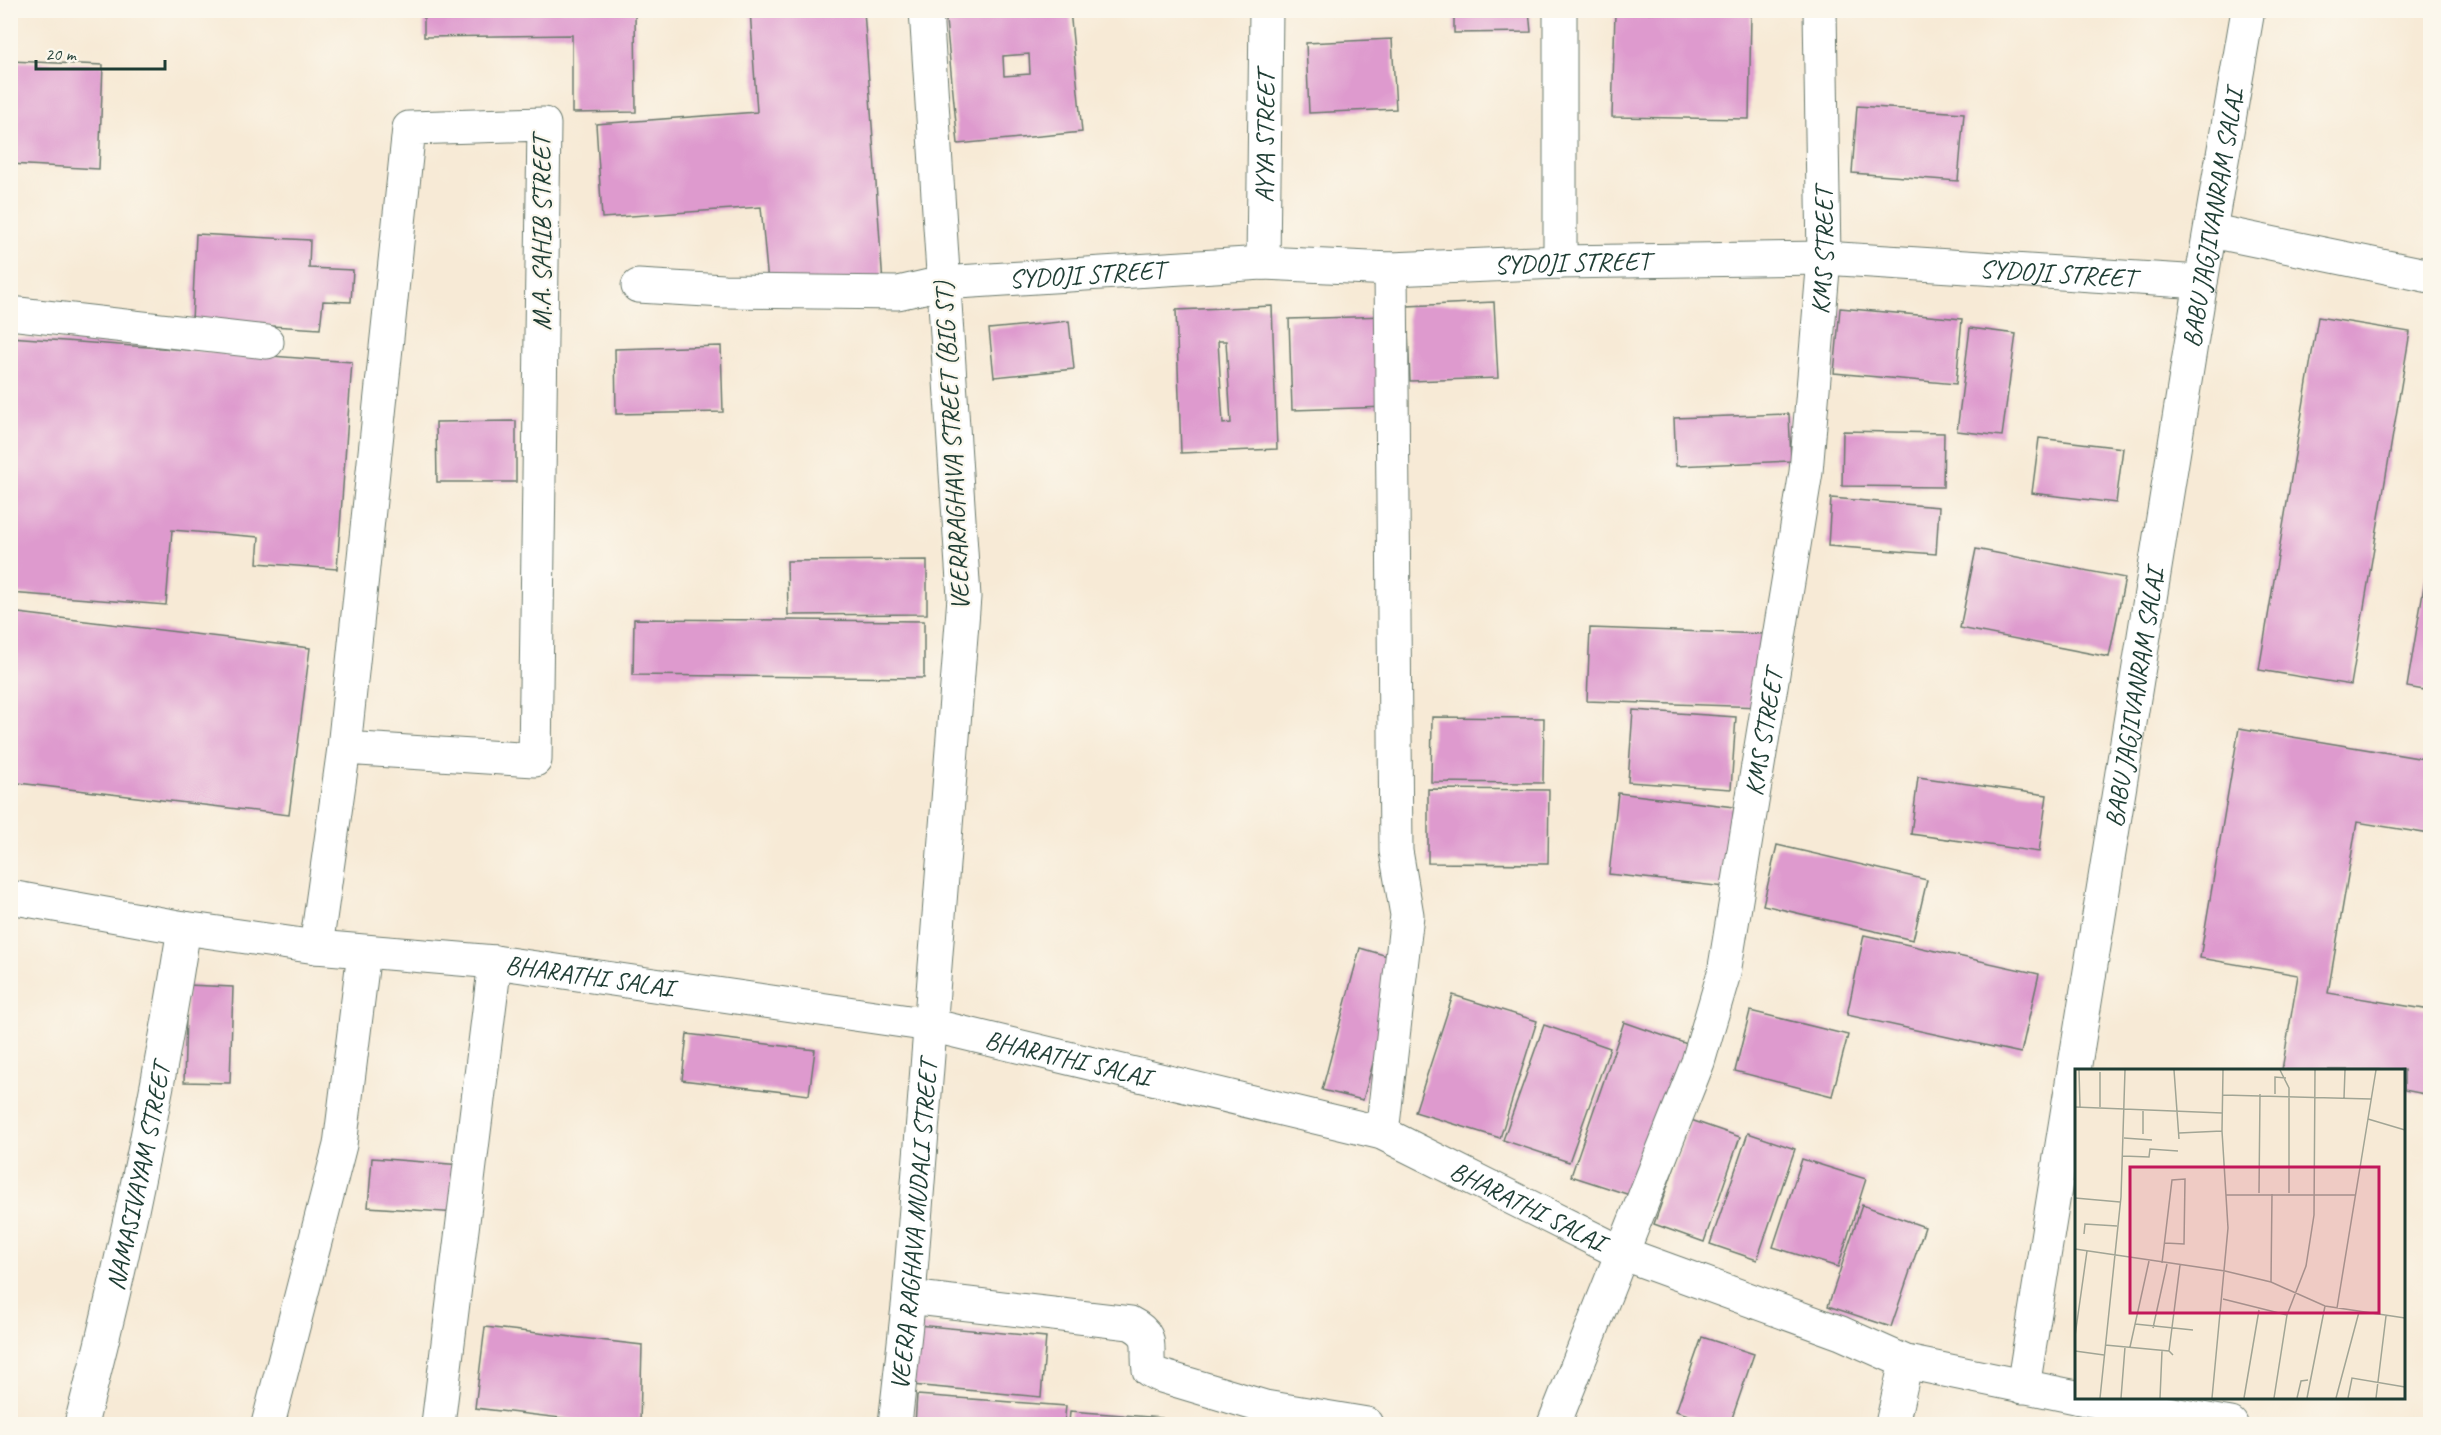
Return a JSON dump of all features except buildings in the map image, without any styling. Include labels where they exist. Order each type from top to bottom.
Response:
[{"type":"street","name":"VEERARAGHAVA STREET (BIG ST)","points":[[926,10],[964,597],[930,1025]]},
{"type":"street","name":"AYYA STREET","points":[[1263,263],[1266,10]]},
{"type":"street","points":[[1560,10],[1560,262]]},
{"type":"street","name":"KMS STREET","points":[[1554,1425],[1624,1254],[1698,1062],[1724,973],[1806,472],[1824,258],[1820,10]]},
{"type":"street","name":"BABU JAGJIVANRAM SALAI","points":[[2023,1387],[2201,282],[2248,10]]},
{"type":"street","name":"M.A. SAHIB STREET","points":[[316,947],[344,748],[409,128],[544,124],[535,760],[344,748]]},
{"type":"street","points":[[2211,231],[2430,276]]},
{"type":"street","name":"SYDOJI STREET","points":[[638,286],[724,291],[898,293],[942,283],[1263,263],[1391,268],[1560,262],[1824,258],[2201,282]]},
{"type":"street","points":[[1382,1133],[1407,915],[1396,851],[1391,268]]},
{"type":"street","points":[[10,313],[267,342]]},
{"type":"street","name":"BHARATHI SALAI","points":[[10,897],[316,947],[495,962],[930,1025],[1382,1133],[1624,1254],[1840,1333],[1906,1362],[2075,1396]]},
{"type":"street","name":"NAMASIVAYAM STREET","points":[[81,1425],[110,1316],[163,1062],[184,927]]},
{"type":"street","points":[[268,1425],[340,1144],[364,952]]},
{"type":"street","points":[[438,1425],[495,962]]},
{"type":"street","name":"VEERA RAGHAVA MUDALI STREET","points":[[895,1425],[909,1297],[930,1025]]},
{"type":"street","points":[[909,1297],[1130,1323],[1143,1329],[1149,1342],[1149,1370],[1158,1375],[1263,1416],[1367,1425]]},
{"type":"street","points":[[1892,1425],[1906,1362]]},
{"type":"street","name":"BHARATHI SALAI","points":[[2089,1399],[2231,1425]]}]
